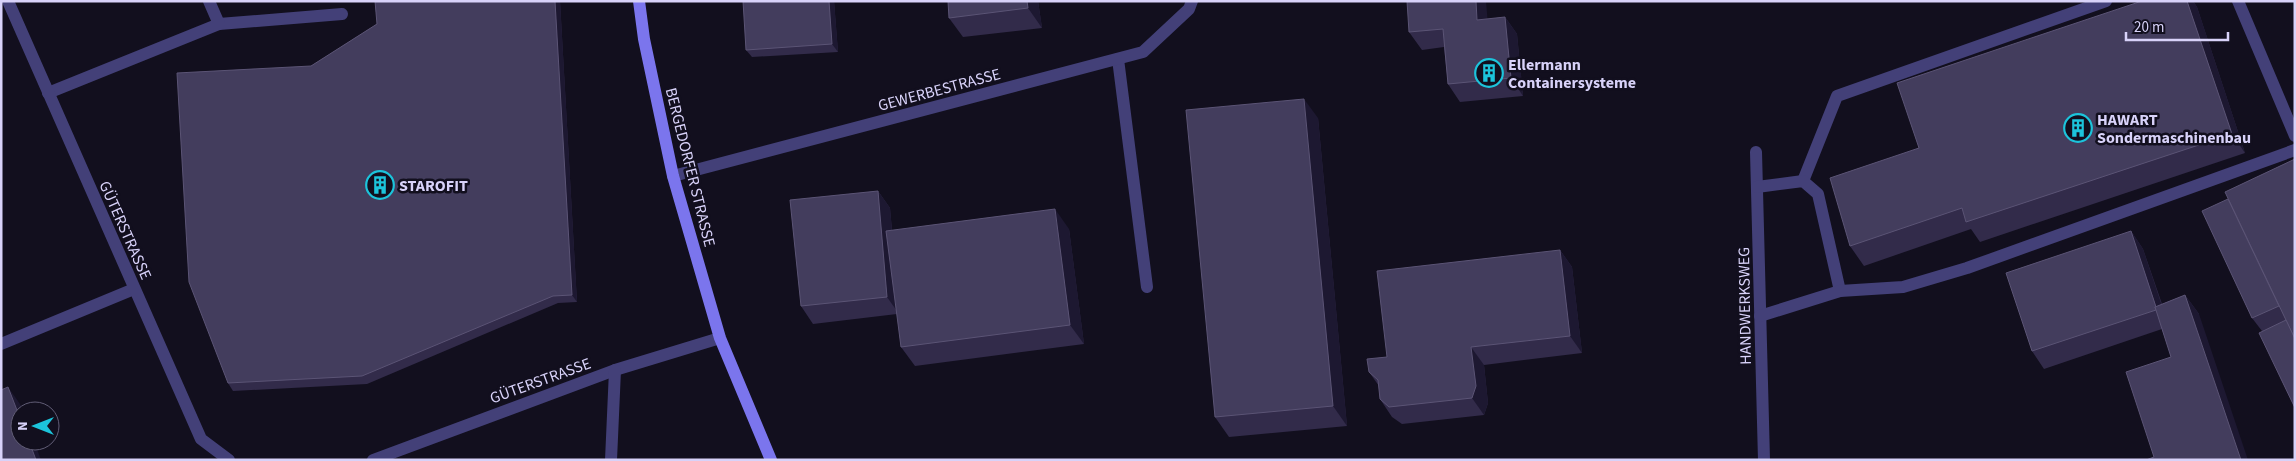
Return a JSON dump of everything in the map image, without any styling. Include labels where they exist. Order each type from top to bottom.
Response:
[{"type":"street","name":"GÜTERSTRASSE","points":[[8,1],[201,439],[229,460]]},
{"type":"street","points":[[209,1],[219,24]]},
{"type":"street","name":"BERGEDORFER STRASSE","points":[[639,1],[644,39],[673,176],[720,338],[771,460]]},
{"type":"street","name":"GEWERBESTRASSE","points":[[673,176],[1142,52],[1189,9],[1192,1]]},
{"type":"street","points":[[1803,181],[1837,96],[2106,1]]},
{"type":"street","points":[[2238,1],[2295,136]]},
{"type":"street","points":[[48,93],[219,24],[342,14]]},
{"type":"street","points":[[1118,59],[1147,287]]},
{"type":"street","points":[[1760,316],[1840,291],[1903,287],[1967,268],[2295,150]]},
{"type":"street","name":"HANDWERKSWEG","points":[[1756,152],[1764,460]]},
{"type":"street","points":[[1757,187],[1803,181],[1818,194],[1840,291]]},
{"type":"street","points":[[1,344],[134,289]]},
{"type":"street","name":"GÜTERSTRASSE","points":[[373,460],[615,370],[720,338]]},
{"type":"street","points":[[611,460],[615,370]]},
{"type":"building","name":"STAROFIT","points":[[375,1],[555,1],[572,295],[553,296],[362,376],[228,383],[189,282],[177,73],[311,66],[377,24]]},
{"type":"building","points":[[743,1],[829,1],[832,44],[746,50]]},
{"type":"building","points":[[948,1],[1027,1],[1028,8],[949,18]]},
{"type":"building","name":"Ellermann Containersysteme","points":[[1407,1],[1476,1],[1477,20],[1505,17],[1511,78],[1448,84],[1443,29],[1409,32]]},
{"type":"building","name":"HAWART Sondermaschinenbau","points":[[2142,1],[2187,1],[2232,134],[1966,222],[1962,208],[1850,246],[1830,178],[1919,148],[1897,83]]},
{"type":"building","points":[[1304,99],[1333,406],[1215,417],[1186,110]]},
{"type":"building","points":[[2295,159],[2295,339],[2225,192]]},
{"type":"building","points":[[878,191],[887,297],[801,306],[790,200]]},
{"type":"building","points":[[2228,199],[2279,306],[2252,318],[2202,211]]},
{"type":"building","points":[[1055,209],[1070,325],[901,347],[886,231]]},
{"type":"building","points":[[2131,231],[2156,310],[2032,351],[2006,273]]},
{"type":"building","points":[[1560,250],[1570,336],[1471,347],[1476,386],[1472,398],[1389,407],[1380,399],[1378,380],[1369,372],[1367,359],[1387,357],[1377,271]]},
{"type":"building","points":[[2185,295],[2241,460],[2146,460],[2154,457],[2126,372],[2171,357],[2155,307]]},
{"type":"building","points":[[2286,320],[2295,339],[2295,408],[2259,333]]},
{"type":"building","points":[[8,387],[13,401],[10,401],[10,451],[33,451],[36,460],[1,460],[1,390]]},
{"type":"place","name":"Ellermann Containersysteme","points":[[1489,73]]},
{"type":"place","name":"HAWART Sondermaschinenbau","points":[[2078,128]]},
{"type":"place","name":"STAROFIT","points":[[380,185]]}]
